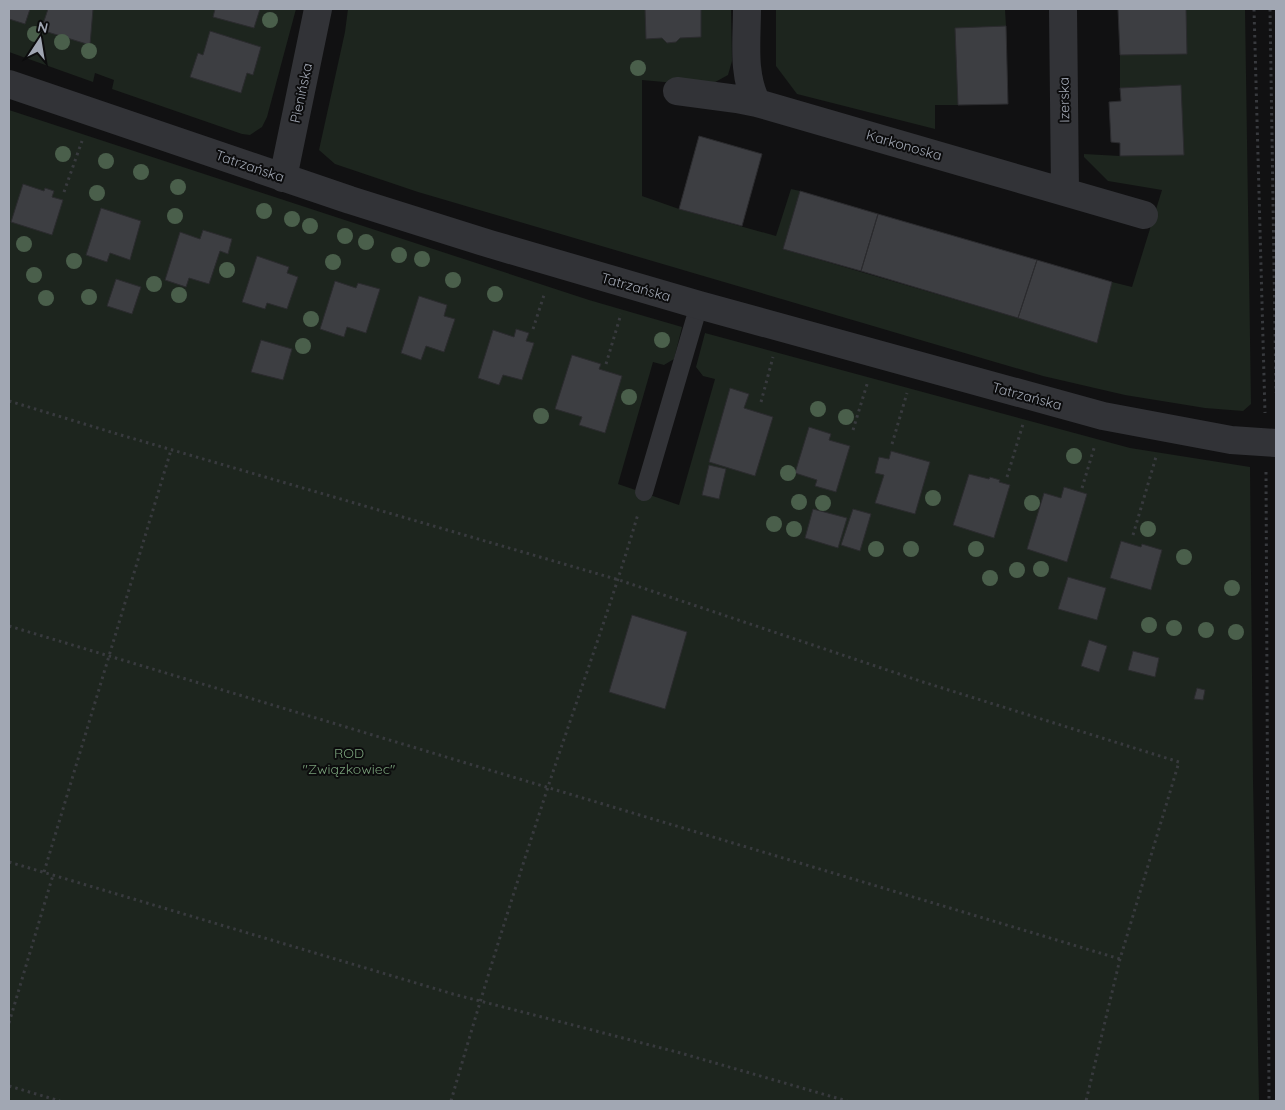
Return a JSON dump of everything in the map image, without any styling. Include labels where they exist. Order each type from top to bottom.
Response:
[{"type":"street","name":"Pienińska","points":[[283,178],[318,9]]},
{"type":"street","points":[[747,9],[748,80],[751,92],[757,103]]},
{"type":"street","name":"Izerska","points":[[1063,9],[1065,191]]},
{"type":"street","name":"Tatrzańska","points":[[9,84],[283,178],[490,244],[698,305],[1103,416],[1231,440],[1271,442]]},
{"type":"street","name":"Karkonoska","points":[[677,91],[757,103],[1144,214]]},
{"type":"lane","points":[[644,492],[698,305]]},
{"type":"path","points":[[1254,9],[1271,442],[1270,1101]]},
{"type":"path","points":[[1270,9],[1276,393]]},
{"type":"path","points":[[64,192],[83,140]]},
{"type":"path","points":[[533,329],[555,263]]},
{"type":"path","points":[[606,364],[622,312]]},
{"type":"path","points":[[760,402],[774,356]]},
{"type":"path","points":[[853,430],[871,373]]},
{"type":"path","points":[[892,444],[910,385]]},
{"type":"path","points":[[9,400],[171,450],[619,580],[923,682],[1179,762],[1120,959],[1086,1101]]},
{"type":"path","points":[[1007,477],[1025,416]]},
{"type":"path","points":[[1082,488],[1095,443]]},
{"type":"path","points":[[44,872],[171,450]]},
{"type":"path","points":[[1133,535],[1156,455]]},
{"type":"path","points":[[451,1101],[480,1001],[548,787],[619,580],[644,492]]},
{"type":"path","points":[[9,626],[1120,959]]},
{"type":"path","points":[[9,862],[480,1001],[677,1052],[847,1101]]},
{"type":"path","points":[[9,1023],[53,875]]},
{"type":"path","points":[[9,1086],[60,1101]]},
{"type":"green space","points":[[9,9],[296,9],[267,117],[262,127],[250,135],[242,134],[112,89],[114,80],[95,73],[93,82],[9,52]]},
{"type":"green space","points":[[348,9],[731,9],[732,61],[728,75],[708,86],[642,80],[642,196],[679,209],[776,236],[791,189],[800,191],[783,249],[1097,343],[1112,282],[1132,287],[1162,190],[1108,181],[1084,157],[1084,154],[1120,156],[1181,85],[1120,88],[1120,55],[1186,54],[1186,9],[1245,9],[1251,404],[1243,411],[1205,408],[1125,395],[1043,376],[418,192],[335,164],[319,150],[345,32]]},
{"type":"green space","points":[[776,9],[1005,9],[1006,26],[955,28],[958,105],[935,105],[935,129],[797,94],[776,66]]},
{"type":"green space","name":"ROD \"Związkowiec\"","points":[[9,110],[589,300],[682,327],[674,359],[664,365],[653,362],[618,484],[679,505],[715,379],[703,376],[696,367],[705,333],[1130,448],[1250,467],[1259,1101],[9,1101]]},
{"type":"building","points":[[9,9],[30,9],[25,24],[9,19]]},
{"type":"building","points":[[48,9],[93,9],[90,45],[41,30]]},
{"type":"building","points":[[215,9],[260,9],[254,28],[213,17]]},
{"type":"building","points":[[645,9],[701,9],[701,37],[680,38],[676,42],[667,43],[662,38],[646,39]]},
{"type":"building","points":[[1118,9],[1186,9],[1187,54],[1120,55]]},
{"type":"building","points":[[1006,26],[1008,104],[958,105],[955,28]]},
{"type":"building","points":[[210,31],[261,47],[253,75],[247,73],[241,93],[190,77],[198,53],[203,55]]},
{"type":"building","points":[[1181,85],[1184,155],[1120,156],[1120,143],[1111,142],[1109,102],[1121,101],[1120,88]]},
{"type":"building","points":[[699,136],[762,154],[742,226],[679,209]]},
{"type":"building","points":[[23,184],[44,191],[45,188],[54,191],[52,197],[63,200],[52,235],[11,222]]},
{"type":"building","points":[[800,191],[878,214],[861,271],[783,249]]},
{"type":"building","points":[[101,208],[141,221],[130,260],[110,253],[107,262],[86,255]]},
{"type":"building","points":[[878,214],[1037,260],[1018,318],[861,271]]},
{"type":"building","points":[[203,230],[232,239],[228,254],[220,251],[209,284],[189,278],[186,287],[165,280],[180,232],[200,239]]},
{"type":"building","points":[[257,256],[289,267],[287,273],[298,277],[287,309],[267,303],[265,309],[242,302]]},
{"type":"building","points":[[1037,260],[1112,282],[1097,343],[1018,318]]},
{"type":"building","points":[[116,279],[141,287],[132,314],[107,306]]},
{"type":"building","points":[[335,281],[356,288],[358,283],[380,289],[366,333],[347,327],[344,337],[320,329]]},
{"type":"building","points":[[419,296],[447,305],[444,316],[455,319],[444,352],[426,346],[421,360],[401,353]]},
{"type":"building","points":[[516,329],[529,333],[526,341],[534,343],[522,380],[503,375],[499,385],[478,378],[493,330],[514,337]]},
{"type":"building","points":[[261,340],[292,349],[283,380],[251,372]]},
{"type":"building","points":[[572,355],[601,364],[599,369],[622,376],[605,433],[579,425],[582,417],[555,409]]},
{"type":"building","points":[[730,388],[749,394],[744,408],[773,417],[755,476],[709,462]]},
{"type":"building","points":[[809,427],[831,434],[829,440],[850,446],[836,492],[815,486],[817,480],[795,473]]},
{"type":"building","points":[[891,451],[930,462],[915,514],[875,503],[884,475],[875,473],[879,457],[889,459]]},
{"type":"building","points":[[709,465],[726,469],[719,499],[702,495]]},
{"type":"building","points":[[969,474],[989,479],[990,477],[1010,485],[994,538],[953,525]]},
{"type":"building","points":[[1064,487],[1087,494],[1067,562],[1027,549],[1044,493],[1061,498]]},
{"type":"building","points":[[813,509],[847,518],[838,548],[805,538]]},
{"type":"building","points":[[853,509],[871,514],[860,551],[841,545]]},
{"type":"building","points":[[1121,541],[1141,547],[1142,544],[1162,550],[1151,590],[1110,578]]},
{"type":"building","points":[[1068,577],[1106,588],[1097,620],[1058,609]]},
{"type":"building","points":[[632,615],[687,632],[665,709],[609,692]]},
{"type":"building","points":[[1089,640],[1107,646],[1099,672],[1081,666]]},
{"type":"building","points":[[1133,651],[1159,658],[1155,677],[1128,670]]},
{"type":"building","points":[[1197,688],[1205,690],[1203,700],[1194,699]]}]
